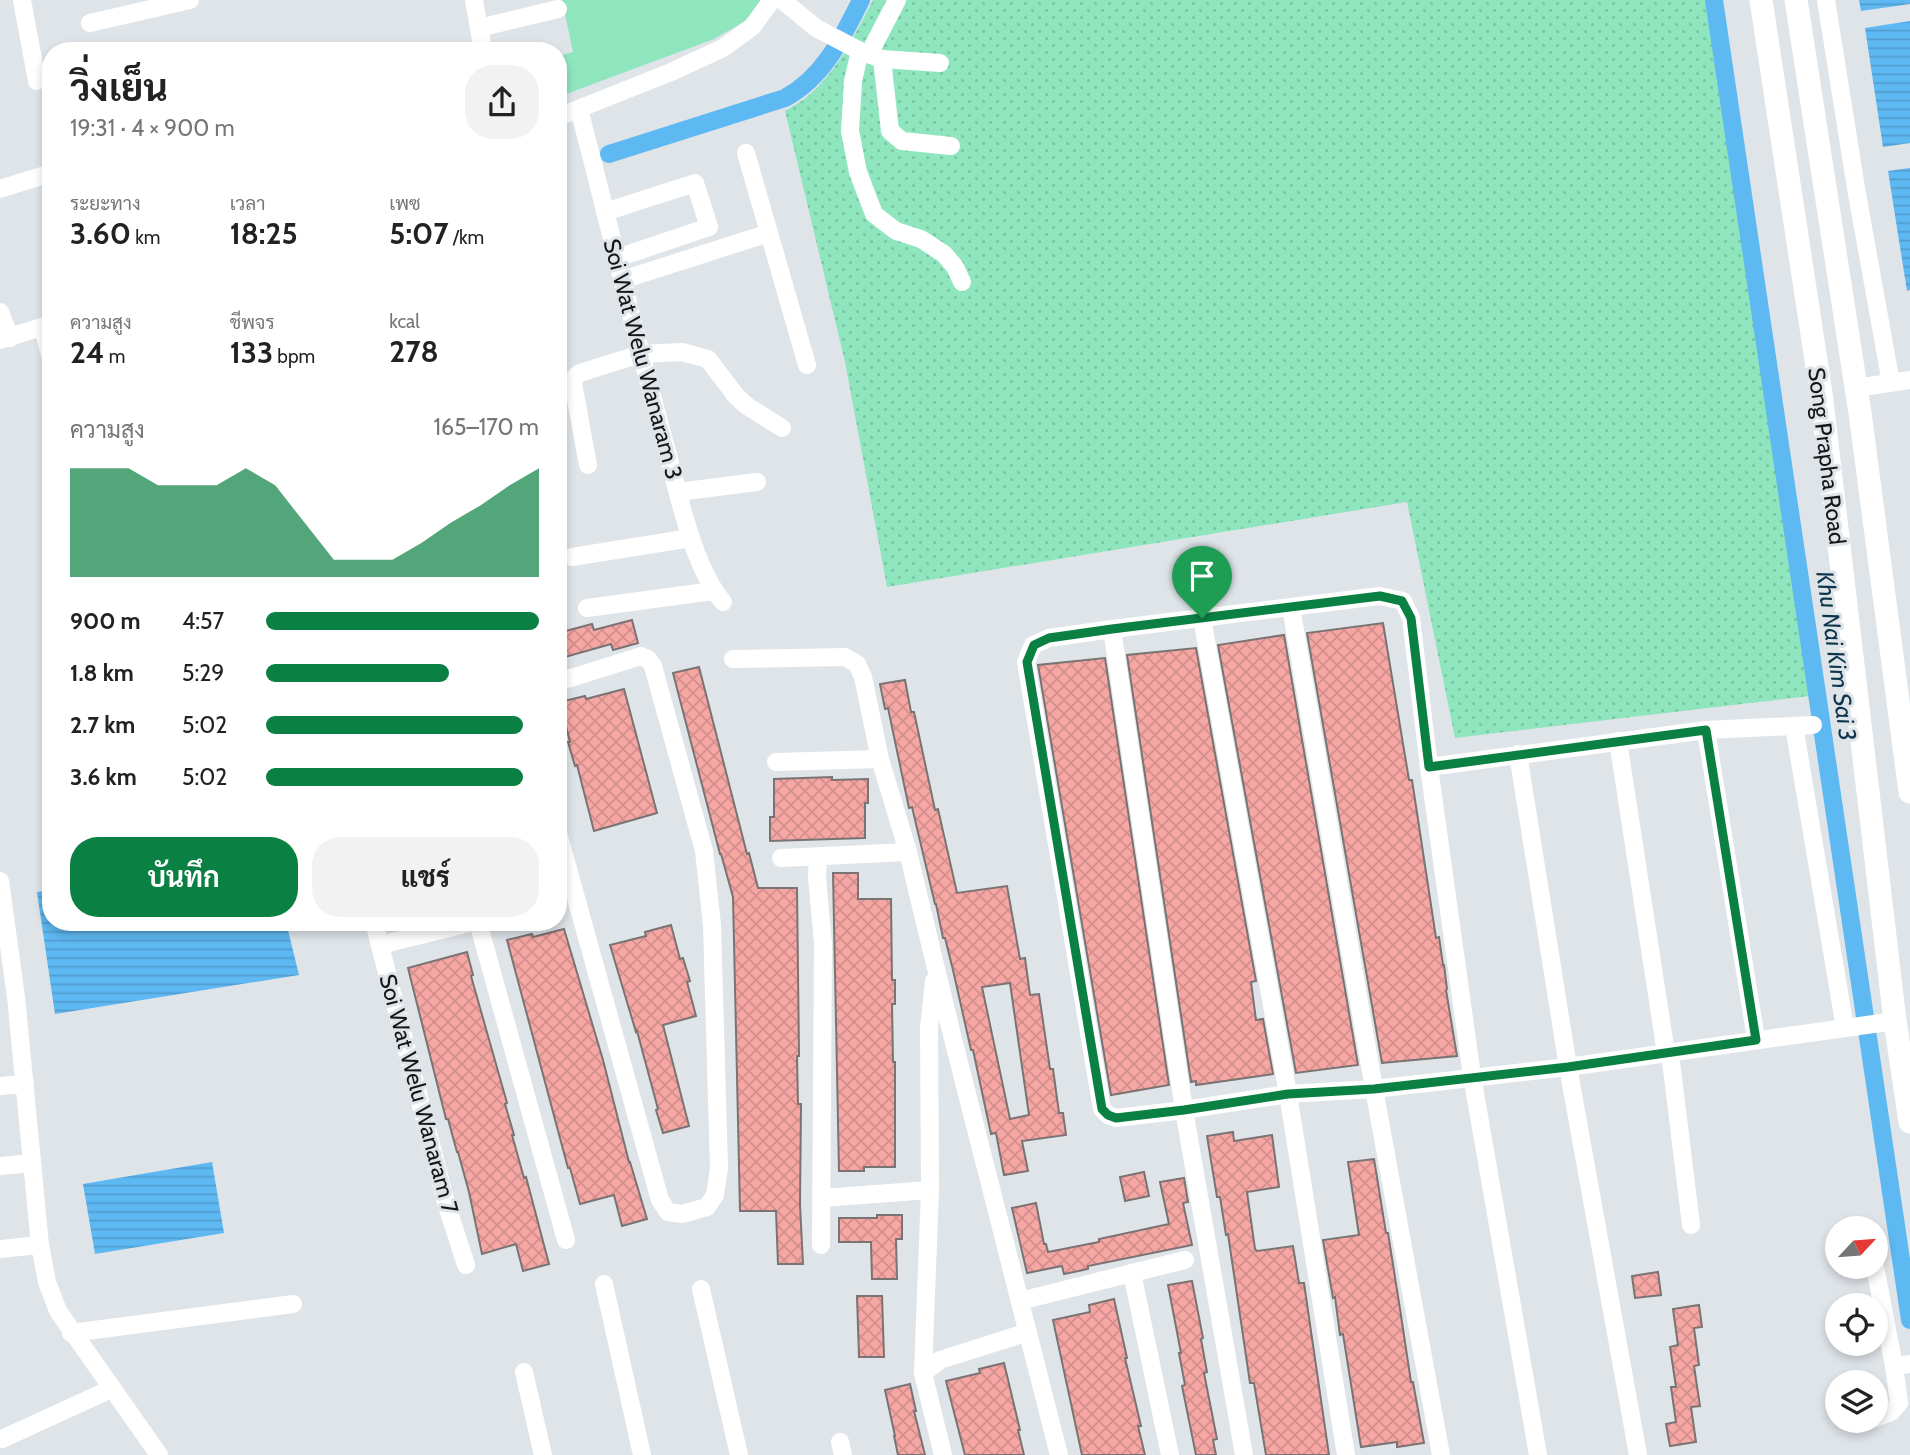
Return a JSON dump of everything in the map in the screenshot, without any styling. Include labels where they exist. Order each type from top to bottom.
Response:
[{"type":"main road","name":"Song Prapha Road","points":[[1762,0],[1821,393],[1887,1022],[1910,1122]]},
{"type":"main road","name":"Song Prapha Road","points":[[1796,0],[1856,388],[1910,792]]},
{"type":"main road","points":[[1821,393],[1856,388]]},
{"type":"street","points":[[22,0],[37,81]]},
{"type":"street","points":[[90,23],[190,0]]},
{"type":"street","points":[[474,0],[481,42]]},
{"type":"street","points":[[567,114],[723,48],[752,27],[772,0]]},
{"type":"street","points":[[782,0],[816,28],[866,53],[940,63]]},
{"type":"street","points":[[897,0],[853,81],[850,131],[858,172],[874,214],[896,231],[922,239],[944,254],[955,267],[962,282]]},
{"type":"street","points":[[1826,0],[1891,383]]},
{"type":"street","points":[[479,28],[558,9]]},
{"type":"street","points":[[866,53],[890,131],[902,141],[951,146]]},
{"type":"street","name":"Soi Wat Welu Wanaram 3","points":[[579,109],[640,354],[691,538],[718,596],[587,608]]},
{"type":"street","points":[[746,153],[807,365]]},
{"type":"street","points":[[0,189],[42,176]]},
{"type":"street","points":[[605,212],[695,183],[709,227],[617,258]]},
{"type":"street","points":[[622,280],[769,233]]},
{"type":"street","points":[[0,312],[5,339],[42,327]]},
{"type":"street","points":[[588,465],[573,383],[575,377],[580,373],[640,354],[682,352],[708,359],[736,396],[782,428]]},
{"type":"street","points":[[1856,388],[1910,380]]},
{"type":"street","points":[[678,492],[757,482]]},
{"type":"street","points":[[572,557],[691,538]]},
{"type":"street","points":[[1538,1455],[1472,1076],[1411,618],[1402,601],[1380,596],[1112,629],[1049,638],[1034,645],[1027,662],[1102,1109],[1108,1115],[1116,1118],[1288,1094],[1374,1089],[1472,1076],[1568,1067],[1887,1022]]},
{"type":"street","points":[[1291,607],[1374,1089],[1441,1455]]},
{"type":"street","points":[[1202,618],[1288,1094],[1346,1455]]},
{"type":"street","points":[[1112,629],[1184,1110],[1244,1455]]},
{"type":"street","points":[[567,679],[641,656],[648,659],[653,666],[704,851],[712,925],[719,1168],[715,1195],[707,1207],[682,1214],[668,1212],[660,1200],[567,899]]},
{"type":"street","points":[[733,659],[845,657],[857,664],[863,677],[880,759],[908,852],[1059,1455]]},
{"type":"street","points":[[1429,767],[1706,730],[1803,725],[1848,1028]]},
{"type":"street","points":[[1706,730],[1756,1040]]},
{"type":"street","points":[[1618,741],[1668,1053],[1691,1225]]},
{"type":"street","points":[[1518,754],[1568,1067],[1638,1455]]},
{"type":"street","points":[[776,762],[880,759]]},
{"type":"street","points":[[781,858],[908,852]]},
{"type":"street","points":[[818,857],[817,877],[823,944],[821,1245]]},
{"type":"street","points":[[1,893],[8,998],[25,1084],[40,1245],[47,1282],[52,1299],[71,1333],[159,1455]]},
{"type":"street","name":"Soi Wat Welu Wanaram 7","points":[[376,931],[446,1203],[466,1265]]},
{"type":"street","points":[[380,945],[437,931]]},
{"type":"street","points":[[480,931],[566,1240]]},
{"type":"street","points":[[936,968],[929,1028],[930,1190],[923,1373],[943,1455]]},
{"type":"street","points":[[0,1086],[25,1084]]},
{"type":"street","points":[[0,1166],[32,1163]]},
{"type":"street","points":[[822,1199],[930,1190]]},
{"type":"street","points":[[0,1249],[40,1245]]},
{"type":"street","points":[[1020,1301],[1185,1260]]},
{"type":"street","points":[[1132,1273],[1170,1455]]},
{"type":"street","points":[[1879,1279],[1904,1365],[1899,1404],[1888,1413]]},
{"type":"street","points":[[604,1284],[642,1455]]},
{"type":"street","points":[[701,1289],[739,1455]]},
{"type":"street","points":[[71,1333],[293,1304]]},
{"type":"street","points":[[923,1373],[940,1360],[1028,1332]]},
{"type":"street","points":[[524,1372],[543,1455]]},
{"type":"street","points":[[2,1440],[111,1389]]},
{"type":"green space","points":[[562,0],[761,0],[747,20],[714,39],[567,94],[567,54],[573,52]]},
{"type":"green space","points":[[873,0],[1714,0],[1818,695],[1455,738],[1407,502],[887,587],[845,362],[785,111],[808,96],[828,76]]},
{"type":"water","points":[[1859,0],[1910,0],[1910,4],[1861,11]]},
{"type":"water","points":[[1910,21],[1910,143],[1883,147],[1865,28]]},
{"type":"water","points":[[1910,168],[1910,290],[1907,291],[1888,171]]},
{"type":"water","points":[[42,891],[42,926],[37,892]]},
{"type":"water","points":[[43,931],[288,931],[299,975],[55,1014]]},
{"type":"water","points":[[212,1162],[224,1233],[95,1254],[83,1184]]},
{"type":"building","points":[[632,620],[638,643],[613,650],[611,644],[567,656],[567,631],[592,624],[594,630]]},
{"type":"building","points":[[1383,623],[1409,780],[1412,780],[1436,938],[1439,937],[1444,965],[1457,1056],[1382,1063],[1307,633]]},
{"type":"building","points":[[1284,635],[1358,1065],[1296,1073],[1218,645]]},
{"type":"building","points":[[1196,648],[1256,981],[1251,982],[1256,1020],[1263,1019],[1273,1074],[1196,1085],[1196,1081],[1191,1082],[1127,655]]},
{"type":"building","points":[[1105,658],[1169,1085],[1111,1095],[1038,665]]},
{"type":"building","points":[[699,667],[758,888],[797,888],[797,1056],[798,1104],[801,1104],[800,1205],[803,1264],[778,1264],[776,1211],[740,1211],[733,897],[673,673]]},
{"type":"building","points":[[905,680],[957,893],[1007,886],[1020,959],[1025,958],[1030,995],[1039,994],[1050,1069],[1053,1069],[1059,1113],[1063,1113],[1066,1135],[1022,1141],[1028,1171],[1004,1175],[996,1133],[991,1134],[973,1050],[912,807],[909,808],[888,708],[885,709],[880,684]],"holes":[[[1010,983],[1029,1115],[1010,1119],[982,987]]]},
{"type":"building","points":[[624,689],[657,813],[594,831],[577,765],[575,766],[568,742],[567,730],[567,700],[585,696],[586,699]]},
{"type":"building","points":[[832,777],[832,780],[868,779],[865,838],[770,841],[770,817],[774,817],[774,779]]},
{"type":"building","points":[[833,873],[858,873],[858,899],[891,899],[892,980],[895,980],[895,1004],[892,1004],[895,1167],[864,1167],[864,1171],[839,1171]]},
{"type":"building","points":[[671,925],[680,959],[683,958],[690,981],[687,982],[696,1016],[663,1025],[689,1126],[663,1133],[637,1031],[610,945],[646,936],[645,932]]},
{"type":"building","points":[[565,931],[647,1219],[622,1226],[614,1195],[580,1204],[507,940],[532,934],[533,937]]},
{"type":"building","points":[[467,952],[473,975],[471,976],[507,1103],[505,1104],[512,1135],[549,1264],[523,1271],[516,1244],[482,1254],[469,1192],[446,1119],[408,968]]},
{"type":"building","points":[[1233,1132],[1234,1141],[1272,1135],[1279,1187],[1247,1192],[1255,1249],[1257,1251],[1293,1246],[1299,1283],[1304,1283],[1329,1455],[1266,1455],[1254,1383],[1250,1383],[1228,1234],[1226,1235],[1220,1197],[1217,1197],[1207,1136]]},
{"type":"building","points":[[1374,1159],[1411,1382],[1424,1443],[1397,1447],[1397,1442],[1361,1447],[1343,1334],[1340,1335],[1323,1240],[1359,1235],[1348,1162]]},
{"type":"building","points":[[1144,1172],[1149,1196],[1125,1201],[1120,1177]]},
{"type":"building","points":[[1184,1178],[1188,1202],[1183,1203],[1192,1245],[1088,1266],[1088,1269],[1064,1274],[1062,1266],[1027,1273],[1012,1208],[1036,1203],[1048,1252],[1169,1224],[1160,1182]]},
{"type":"building","points":[[877,1215],[902,1215],[902,1239],[896,1239],[897,1279],[872,1279],[871,1242],[839,1242],[839,1218],[877,1218]]},
{"type":"building","points":[[1658,1272],[1661,1295],[1635,1298],[1632,1276]]},
{"type":"building","points":[[1192,1281],[1203,1338],[1201,1339],[1207,1372],[1204,1373],[1217,1439],[1213,1440],[1216,1455],[1196,1455],[1182,1386],[1185,1385],[1181,1353],[1168,1285]]},
{"type":"building","points":[[857,1296],[882,1296],[884,1357],[859,1357]]},
{"type":"building","points":[[1114,1299],[1145,1455],[1082,1455],[1053,1320],[1090,1312],[1089,1305]]},
{"type":"building","points":[[1699,1305],[1702,1327],[1694,1328],[1699,1365],[1694,1366],[1700,1406],[1691,1407],[1696,1442],[1670,1446],[1666,1424],[1676,1422],[1671,1387],[1676,1387],[1670,1347],[1678,1345],[1673,1309]]},
{"type":"building","points":[[1004,1363],[1024,1455],[965,1455],[946,1381],[980,1373],[979,1369]]},
{"type":"building","points":[[910,1384],[925,1455],[898,1455],[885,1390]]},
{"type":"waterway","points":[[609,154],[785,98],[821,68],[839,42],[861,0]]},
{"type":"waterway","name":"Khu Nai Kim Sai 3","points":[[1714,0],[1910,1320]]},
{"type":"route","points":[[1380,596],[1402,601],[1411,618],[1429,767],[1706,730],[1756,1040],[1568,1067],[1374,1089],[1288,1094],[1116,1118],[1108,1115],[1102,1109],[1027,662],[1034,645],[1049,638],[1202,618],[1380,596]]}]
